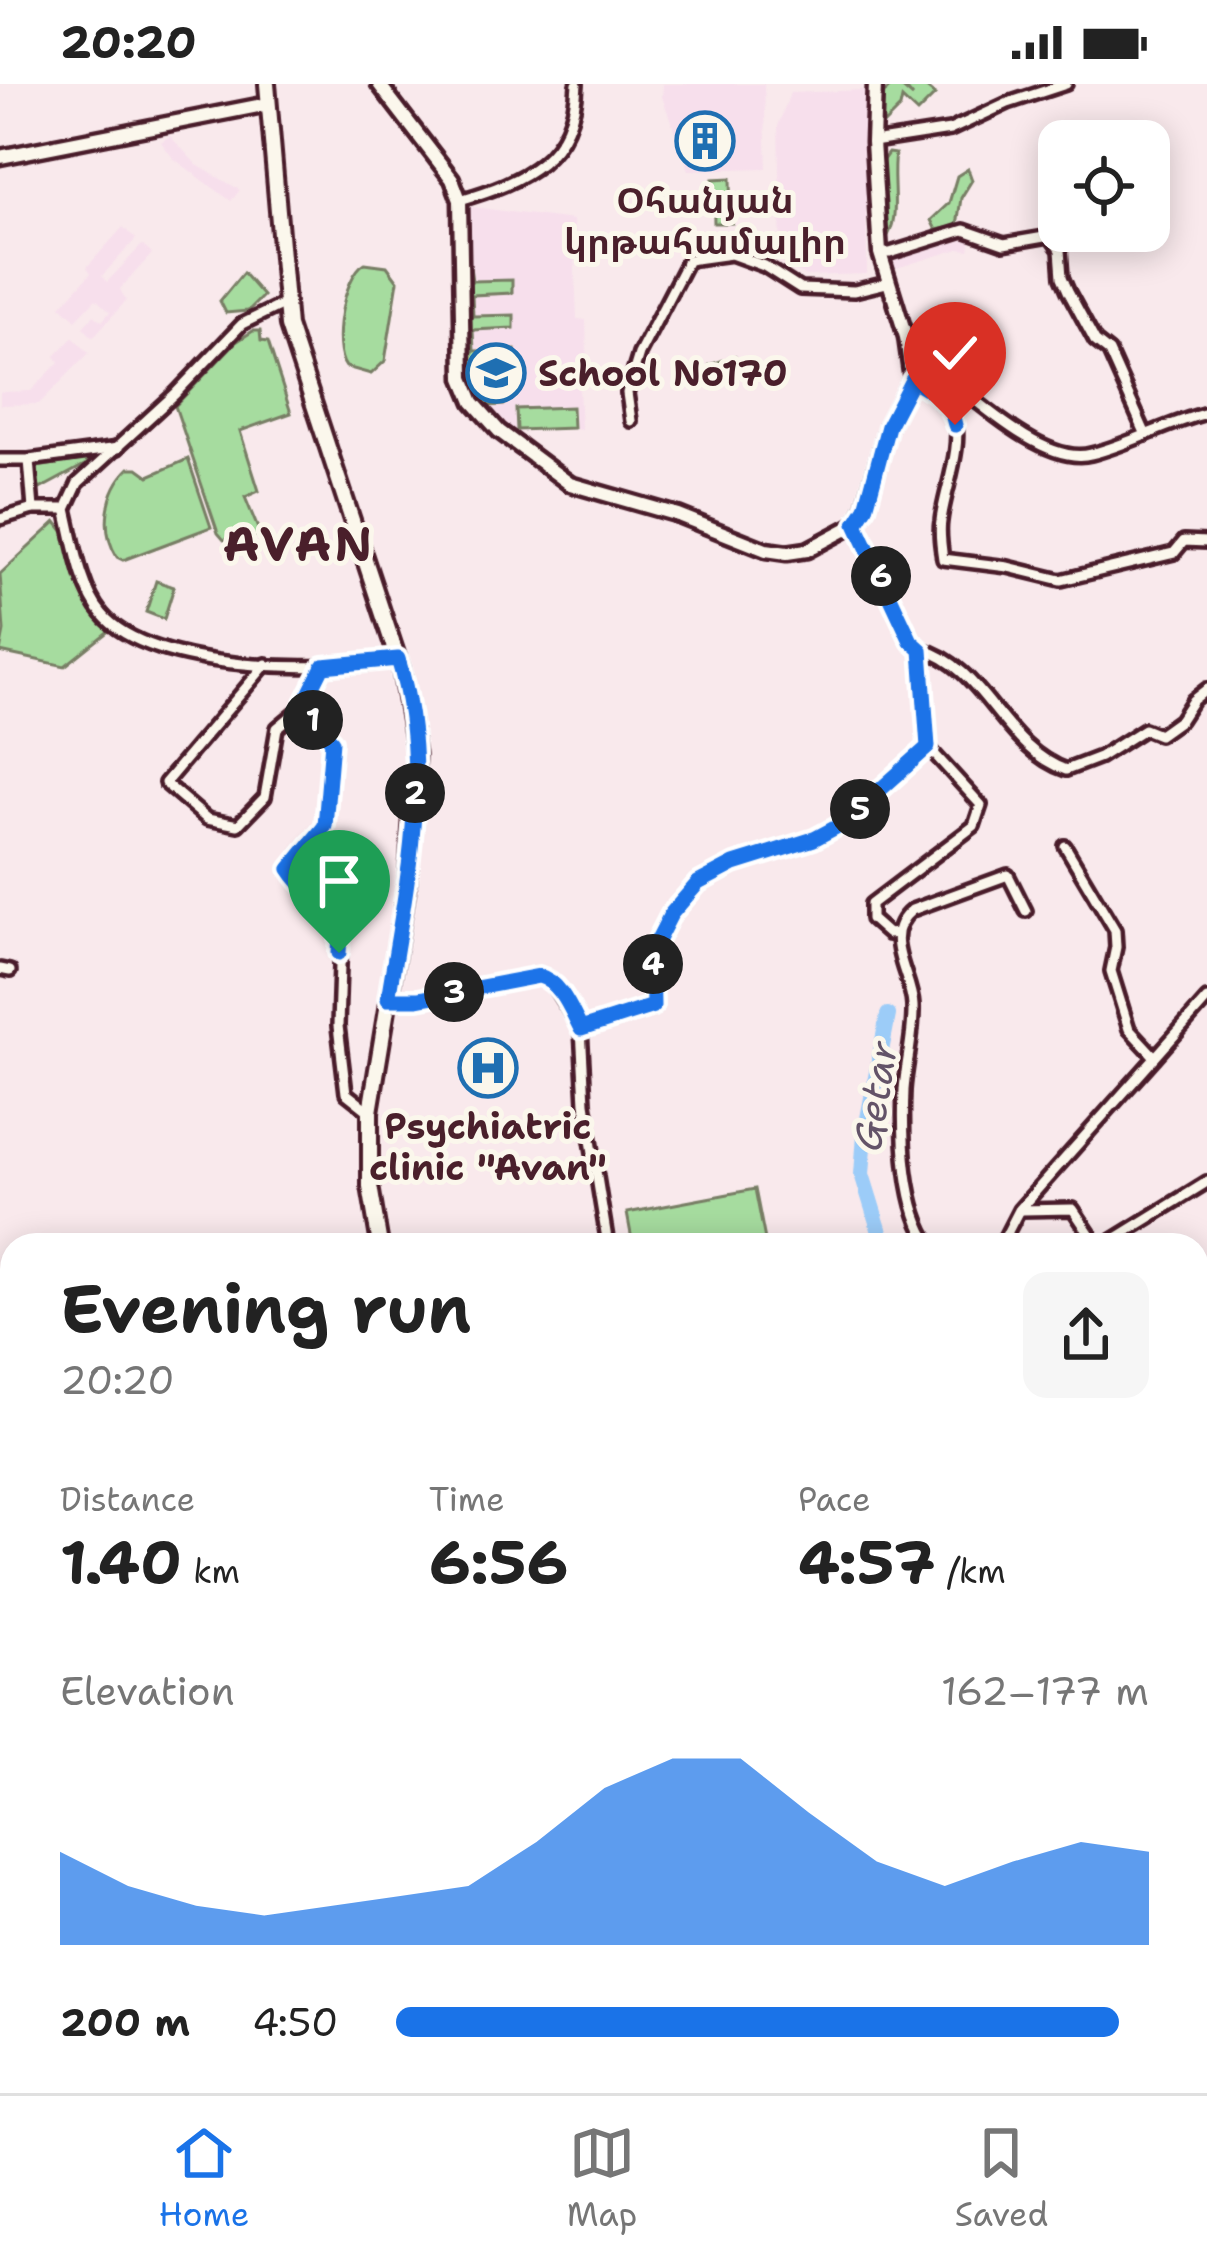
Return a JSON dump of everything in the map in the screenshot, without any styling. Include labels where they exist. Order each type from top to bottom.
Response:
[{"type":"main road","points":[[267,84],[291,338],[398,659],[416,756],[407,888],[370,1112],[370,1186],[378,1233]]},
{"type":"street","points":[[379,84],[452,179],[460,200],[463,378],[473,402],[499,431],[570,484],[678,515],[766,550],[807,550],[856,524],[866,508],[888,426],[912,380],[906,338],[880,253],[873,142],[875,84]]},
{"type":"street","points":[[460,200],[523,177],[548,157],[569,130],[577,84]]},
{"type":"street","points":[[873,142],[950,130],[1008,103],[1066,84]]},
{"type":"street","points":[[0,157],[268,104]]},
{"type":"street","points":[[880,253],[964,230],[1004,244],[1051,236],[1060,250],[1068,291],[1095,341],[1109,352],[1146,435]]},
{"type":"street","points":[[631,421],[627,392],[638,354],[688,260],[731,254],[764,266],[800,289],[854,291],[887,283]]},
{"type":"street","points":[[285,303],[242,324],[78,483],[66,509],[91,595],[108,621],[179,655],[209,663],[323,666],[398,659]]},
{"type":"street","points":[[912,380],[945,376],[1054,452],[1086,456],[1207,413]]},
{"type":"street","points":[[912,380],[933,391],[953,415],[952,469],[940,525],[943,559],[1061,580],[1174,553],[1184,541],[1207,542]]},
{"type":"street","points":[[0,460],[118,448]]},
{"type":"street","points":[[29,460],[33,509]]},
{"type":"street","points":[[0,519],[33,509],[66,509]]},
{"type":"street","points":[[856,524],[911,641],[958,668],[1006,727],[1037,754],[1066,770],[1100,758],[1144,729],[1159,735],[1168,731],[1207,689]]},
{"type":"street","points":[[897,933],[888,934],[871,920],[871,904],[974,826],[981,805],[928,747],[921,650]]},
{"type":"street","points":[[266,664],[165,783],[207,819],[238,826],[265,796],[277,728],[302,708],[323,666]]},
{"type":"street","points":[[302,708],[332,741],[328,800],[325,826],[290,869],[338,919],[338,1026],[346,1093],[370,1112]]},
{"type":"street","points":[[581,1029],[653,1006],[652,951],[671,914],[698,883],[734,864],[814,839],[842,824],[928,747]]},
{"type":"street","points":[[1065,846],[1114,930],[1111,970],[1129,1029],[1155,1057]]},
{"type":"street","points":[[922,1233],[909,1193],[904,1095],[914,1003],[902,969],[897,933],[904,915],[912,910],[1008,874],[1026,911]]},
{"type":"street","points":[[388,999],[418,999],[539,976],[549,979],[581,1029],[585,1103],[606,1233]]},
{"type":"street","points":[[1007,1233],[1019,1210],[1207,999]]},
{"type":"street","points":[[1121,1233],[1207,1182]]},
{"type":"street","points":[[1019,1210],[1073,1208],[1092,1233]]},
{"type":"shaded area","points":[[663,84],[764,84],[767,168],[689,170],[662,97]]},
{"type":"shaded area","points":[[865,90],[867,274],[806,276],[791,269],[781,256],[778,126],[790,93]]},
{"type":"shaded area","points":[[170,136],[197,165],[240,190],[231,201],[173,158],[161,142]]},
{"type":"shaded area","points":[[465,206],[573,220],[577,319],[586,320],[587,355],[578,366],[581,429],[514,432],[470,397]]},
{"type":"shaded area","points":[[123,227],[136,239],[102,276],[107,282],[142,245],[152,254],[120,289],[126,301],[93,337],[83,327],[94,315],[102,321],[110,312],[96,299],[76,320],[61,306],[91,273],[87,267]]},
{"type":"shaded area","points":[[959,236],[971,239],[969,250],[893,269],[890,259]]},
{"type":"shaded area","points":[[73,337],[89,353],[39,404],[0,405],[0,392],[31,391],[59,362],[55,356]]},
{"type":"green space","points":[[893,84],[913,97],[902,84],[924,86],[935,95],[917,113],[902,99],[900,108],[884,124],[875,104]]},
{"type":"green space","points":[[888,153],[895,154],[894,211],[885,240],[880,164]]},
{"type":"green space","points":[[968,169],[972,180],[961,198],[957,226],[936,230],[931,220],[949,203],[957,176]]},
{"type":"green space","points":[[731,178],[732,223],[714,223],[713,179]]},
{"type":"green space","points":[[469,260],[472,281],[512,280],[512,293],[472,295],[473,316],[514,315],[514,328],[473,330],[474,351],[515,350],[515,357],[507,357],[507,363],[472,364]]},
{"type":"green space","points":[[365,263],[387,266],[398,281],[385,361],[371,374],[346,367],[340,344],[345,296]]},
{"type":"green space","points":[[243,273],[263,296],[248,311],[226,313],[220,301]]},
{"type":"green space","points":[[260,331],[261,341],[268,342],[291,413],[240,431],[259,491],[245,497],[261,536],[224,540],[175,406],[236,342]]},
{"type":"green space","points":[[735,356],[742,375],[716,384],[710,365]]},
{"type":"green space","points":[[472,379],[495,379],[495,386],[508,386],[509,400],[486,406],[472,393]]},
{"type":"green space","points":[[572,407],[573,428],[517,430],[516,409]]},
{"type":"green space","points":[[88,459],[40,489],[33,476],[37,467]]},
{"type":"green space","points":[[188,459],[211,527],[123,560],[117,557],[107,523],[121,477],[129,468],[149,476]]},
{"type":"green space","points":[[56,522],[64,532],[81,588],[110,630],[65,666],[0,652],[4,631],[0,574]]},
{"type":"green space","points":[[156,581],[174,587],[164,619],[146,612]]},
{"type":"green space","points":[[755,1189],[764,1233],[631,1233],[627,1213]]},
{"type":"waterway","name":"Getar","points":[[880,1233],[862,1174],[888,1015]]},
{"type":"place","name":"Օհանյան կրթահամալիր","points":[[705,141]]},
{"type":"place","name":"School No170","points":[[496,373]]},
{"type":"place","name":"Psychiatric clinic \"Avan\"","points":[[488,1068]]},
{"type":"district","name":"AVAN","points":[[299,544]]},
{"type":"route","points":[[339,953],[336,915],[290,872],[327,820],[332,741],[302,708],[323,666],[398,659],[416,756],[415,812],[388,999],[418,999],[539,976],[549,979],[562,995],[581,1029],[653,1006],[652,951],[671,914],[698,883],[734,864],[814,839],[842,824],[928,747],[921,650],[911,641],[856,524],[866,508],[888,426],[912,380],[938,396],[955,425]]}]
